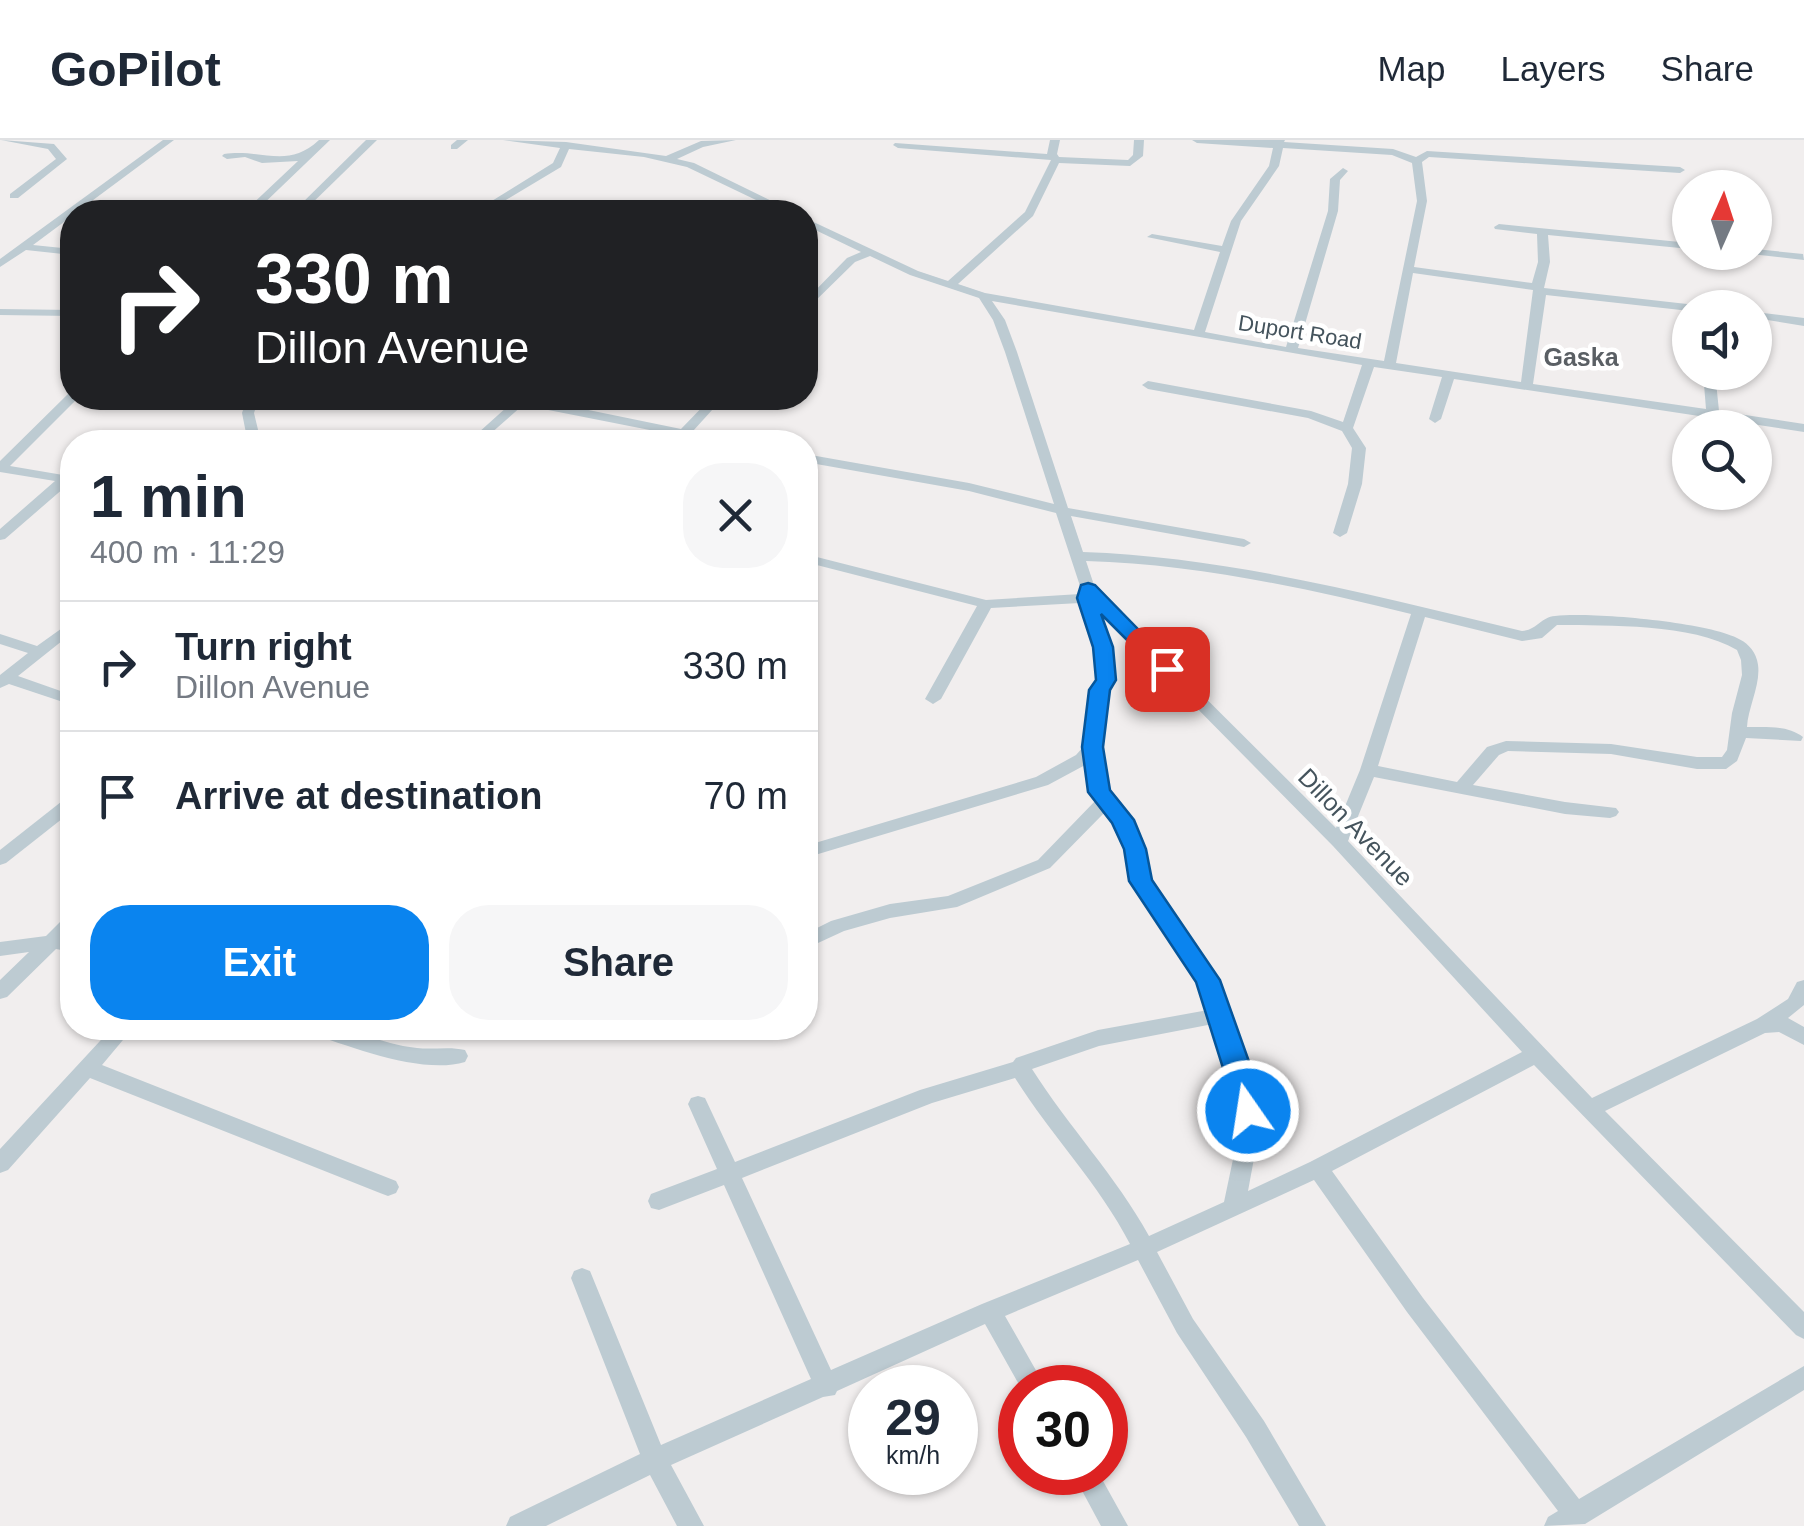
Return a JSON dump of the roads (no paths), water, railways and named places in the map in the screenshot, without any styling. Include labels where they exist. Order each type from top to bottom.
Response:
[{"type":"street","points":[[88,200],[169,140]]},
{"type":"street","points":[[261,200],[325,140]]},
{"type":"street","points":[[310,200],[372,140]]},
{"type":"street","points":[[508,140],[587,143],[668,160],[702,169],[765,200]]},
{"type":"street","points":[[668,160],[701,144],[730,140]]},
{"type":"street","points":[[950,285],[1029,214],[1054,159],[1055,140]]},
{"type":"street","points":[[898,145],[1130,162],[1138,156],[1139,140]]},
{"type":"street","points":[[1197,140],[1280,142],[1422,158],[1680,170]]},
{"type":"street","points":[[1389,366],[1422,201],[1422,150],[1426,140]]},
{"type":"street","points":[[14,196],[62,159],[52,146],[17,141]]},
{"type":"street","points":[[1198,336],[1244,206],[1274,166],[1280,142]]},
{"type":"street","points":[[498,200],[557,164],[566,145]]},
{"type":"street","points":[[227,156],[246,154],[259,162],[306,157]]},
{"type":"street","points":[[1291,351],[1333,211],[1335,179],[1343,171]]},
{"type":"street","points":[[0,264],[60,220]]},
{"type":"street","points":[[1499,226],[1672,244]]},
{"type":"street","name":"Duport Road","points":[[818,228],[868,254],[982,296],[1198,336],[1686,410]]},
{"type":"street","points":[[1526,386],[1544,262],[1542,231]]},
{"type":"street","points":[[1152,237],[1227,250]]},
{"type":"street","points":[[24,247],[60,251]]},
{"type":"street","points":[[818,294],[851,260],[868,254]]},
{"type":"street","points":[[1772,254],[1803,257]]},
{"type":"street","points":[[1408,269],[1672,305]]},
{"type":"street","name":"Dillon Avenue","points":[[982,296],[999,320],[1011,352],[1087,594],[1339,842],[1536,1054],[1804,1328]]},
{"type":"street","points":[[0,312],[60,313]]},
{"type":"street","points":[[1772,317],[1804,322]]},
{"type":"street","points":[[1346,428],[1369,363]]},
{"type":"street","points":[[1435,419],[1449,375]]},
{"type":"street","points":[[1148,385],[1311,415],[1346,428],[1359,448],[1355,484],[1340,533]]},
{"type":"street","points":[[0,468],[60,409]]},
{"type":"street","points":[[488,430],[510,410]]},
{"type":"street","points":[[567,410],[648,430]]},
{"type":"street","points":[[687,430],[706,410]]},
{"type":"street","name":"Duport Road","points":[[1772,423],[1804,428]]},
{"type":"street","points":[[818,460],[1244,544]]},
{"type":"street","points":[[0,468],[60,476]]},
{"type":"street","points":[[0,536],[60,485]]},
{"type":"street","points":[[1076,556],[1132,558],[1215,570],[1531,636],[1553,620],[1594,619],[1730,638],[1748,656],[1751,679],[1740,714],[1740,733],[1735,754],[1726,762],[1697,764],[1611,749],[1506,746],[1493,752],[1461,788]]},
{"type":"street","points":[[818,561],[986,604],[1087,594],[1103,647],[1106,680],[1100,690],[1092,747],[1105,802],[1122,820],[1135,849],[1141,881],[1207,980],[1239,1070],[1250,1126],[1234,1208]]},
{"type":"street","points":[[933,699],[986,604]]},
{"type":"street","points":[[1339,842],[1368,770],[1418,614]]},
{"type":"street","points":[[3,681],[60,636]]},
{"type":"street","points":[[0,639],[41,652]]},
{"type":"street","points":[[3,681],[60,697]]},
{"type":"street","points":[[1740,733],[1772,732],[1795,737]]},
{"type":"street","points":[[818,848],[1042,781],[1082,759],[1092,747]]},
{"type":"street","points":[[1368,770],[1565,808],[1610,812]]},
{"type":"street","points":[[818,936],[890,911],[951,902],[1044,864],[1105,802]]},
{"type":"street","points":[[0,859],[60,812]]},
{"type":"street","points":[[0,949],[60,943]]},
{"type":"street","points":[[0,992],[60,945]]},
{"type":"street","points":[[1590,1109],[1762,1025],[1795,1004],[1804,986]]},
{"type":"street","points":[[659,1201],[927,1096],[1020,1068],[1098,1038],[1218,1016]]},
{"type":"street","points":[[1762,1025],[1782,1024],[1804,1036]]},
{"type":"street","points":[[0,1164],[112,1040]]},
{"type":"street","points":[[359,1040],[416,1056],[458,1056]]},
{"type":"street","points":[[519,1526],[655,1460],[1234,1208],[1536,1054]]},
{"type":"street","points":[[86,1068],[388,1186]]},
{"type":"street","points":[[1020,1068],[1146,1248],[1185,1326],[1255,1429],[1313,1526]]},
{"type":"street","points":[[698,1104],[827,1386]]},
{"type":"street","points":[[1318,1168],[1567,1520],[1804,1378]]},
{"type":"street","points":[[582,1278],[655,1460],[691,1526]]},
{"type":"street","points":[[990,1312],[1021,1365]]},
{"type":"street","points":[[1097,1495],[1115,1526]]},
{"type":"district","name":"Gaska","points":[[1581,357]]}]
